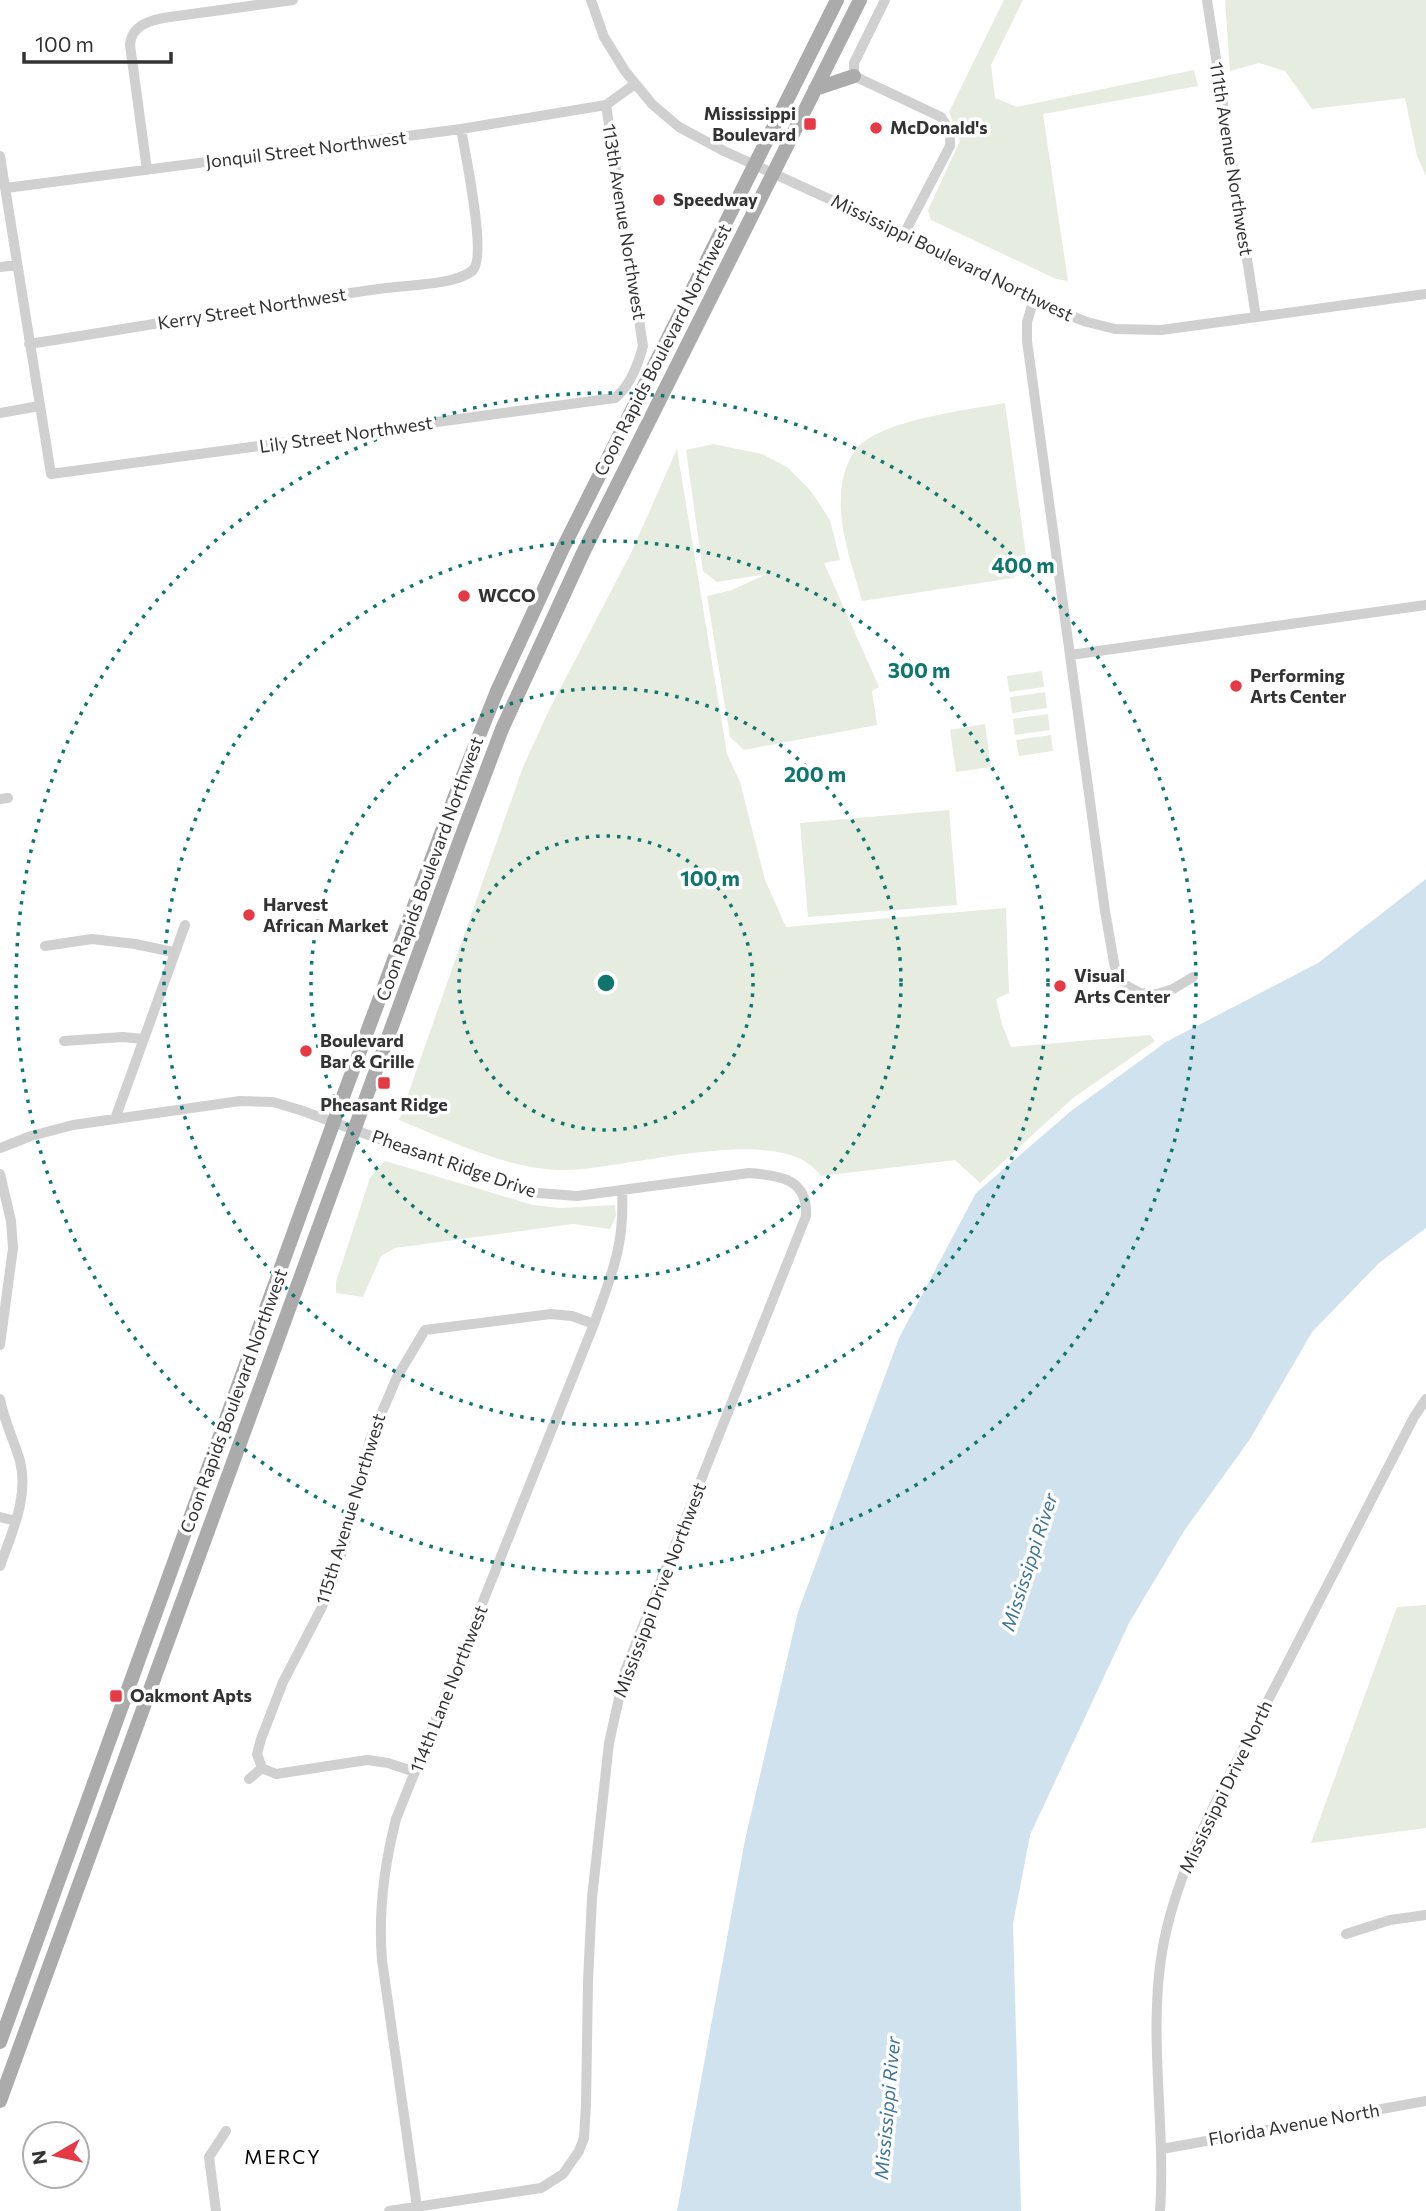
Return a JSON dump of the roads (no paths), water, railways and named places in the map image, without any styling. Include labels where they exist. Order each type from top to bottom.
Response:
[{"type":"main road","name":"Coon Rapids Boulevard Northwest","points":[[0,2042],[334,1122],[458,789],[498,691],[562,550],[837,0]]},
{"type":"main road","name":"Coon Rapids Boulevard Northwest","points":[[0,2101],[460,840],[526,674],[589,541],[860,0]]},
{"type":"main road","points":[[815,89],[854,76]]},
{"type":"street","points":[[147,170],[130,46],[130,39],[136,29],[163,18],[293,0]]},
{"type":"street","name":"Mississippi Boulevard Northwest","points":[[591,0],[600,27],[614,55],[659,111],[679,127],[1034,299],[1087,322],[1125,330],[1161,330],[1426,294]]},
{"type":"street","points":[[885,0],[854,63],[854,76],[941,117],[949,131],[950,146],[904,234]]},
{"type":"street","name":"111th Avenue Northwest","points":[[1207,0],[1256,317]]},
{"type":"street","points":[[606,105],[635,84]]},
{"type":"street","name":"Jonquil Street Northwest","points":[[6,188],[461,129],[606,105]]},
{"type":"street","name":"113th Avenue Northwest","points":[[606,105],[643,346],[639,362],[630,379]]},
{"type":"street","name":"Kerry Street Northwest","points":[[29,344],[454,279],[473,270],[478,260],[476,214],[461,129]]},
{"type":"street","points":[[0,156],[39,407],[0,413]]},
{"type":"street","points":[[0,267],[17,265]]},
{"type":"street","points":[[1034,299],[1027,322],[1027,341],[1116,975],[1124,985],[1140,993],[1150,994],[1168,991],[1193,977]]},
{"type":"street","name":"Lily Street Northwest","points":[[39,407],[51,474],[611,400],[622,393],[630,379]]},
{"type":"street","points":[[1070,655],[1426,605]]},
{"type":"street","points":[[115,1119],[184,925]]},
{"type":"street","points":[[45,946],[92,939],[173,952]]},
{"type":"street","points":[[64,1041],[123,1037],[142,1039]]},
{"type":"street","name":"Pheasant Ridge Drive","points":[[0,1148],[59,1128],[254,1101],[283,1104],[528,1192],[577,1196],[719,1175],[760,1174],[782,1178],[798,1187],[807,1200],[806,1216]]},
{"type":"street","points":[[0,1174],[9,1209],[13,1248],[0,1345]]},
{"type":"street","name":"114th Lane Northwest","points":[[417,2207],[386,1992],[380,1919],[385,1864],[396,1819],[594,1324],[621,1244],[622,1190]]},
{"type":"street","name":"Mississippi Drive Northwest","points":[[417,2207],[531,2190],[554,2181],[573,2162],[584,2138],[592,1898],[609,1743],[618,1696],[634,1649],[806,1216]]},
{"type":"street","name":"115th Avenue Northwest","points":[[262,1768],[257,1754],[261,1739],[283,1682],[321,1609],[334,1577],[348,1532],[370,1440],[397,1377],[425,1330],[551,1314],[594,1324]]},
{"type":"street","points":[[0,1399],[20,1462],[21,1508],[0,1566]]},
{"type":"street","name":"Mississippi Drive North","points":[[1160,2211],[1162,2149],[1157,1995],[1162,1952],[1183,1870],[1309,1620],[1414,1417],[1426,1399]]},
{"type":"street","points":[[0,1517],[16,1521]]},
{"type":"street","points":[[249,1779],[262,1768],[276,1774],[367,1760],[388,1763],[415,1772]]},
{"type":"street","points":[[1346,1934],[1390,1920],[1426,1915]]},
{"type":"street","name":"Florida Avenue North","points":[[1162,2149],[1426,2101]]},
{"type":"street","points":[[216,2211],[209,2157],[226,2131]]},
{"type":"street","points":[[389,2211],[417,2207]]},
{"type":"water","name":"Mississippi River","points":[[1426,879],[1426,1228],[1379,1263],[1312,1332],[1250,1439],[1184,1531],[1129,1623],[1030,1835],[1013,1924],[1021,2211],[677,2211],[745,1840],[798,1612],[899,1338],[976,1193],[1071,1111],[1166,1042],[1318,963]]},
{"type":"place","name":"Mississippi Boulevard","points":[[810,124]]},
{"type":"place","name":"McDonald's","points":[[876,128]]},
{"type":"place","name":"Speedway","points":[[659,200]]},
{"type":"place","name":"WCCO","points":[[464,596]]},
{"type":"place","name":"Performing Arts Center","points":[[1236,686]]},
{"type":"place","name":"Harvest African Market","points":[[249,915]]},
{"type":"place","name":"Visual Arts Center","points":[[1060,986]]},
{"type":"place","name":"Boulevard Bar & Grille","points":[[306,1051]]},
{"type":"place","name":"Pheasant Ridge","points":[[384,1083]]},
{"type":"place","name":"Oakmont Apts","points":[[116,1696]]},
{"type":"district","name":"MERCY","points":[[283,2157]]}]
